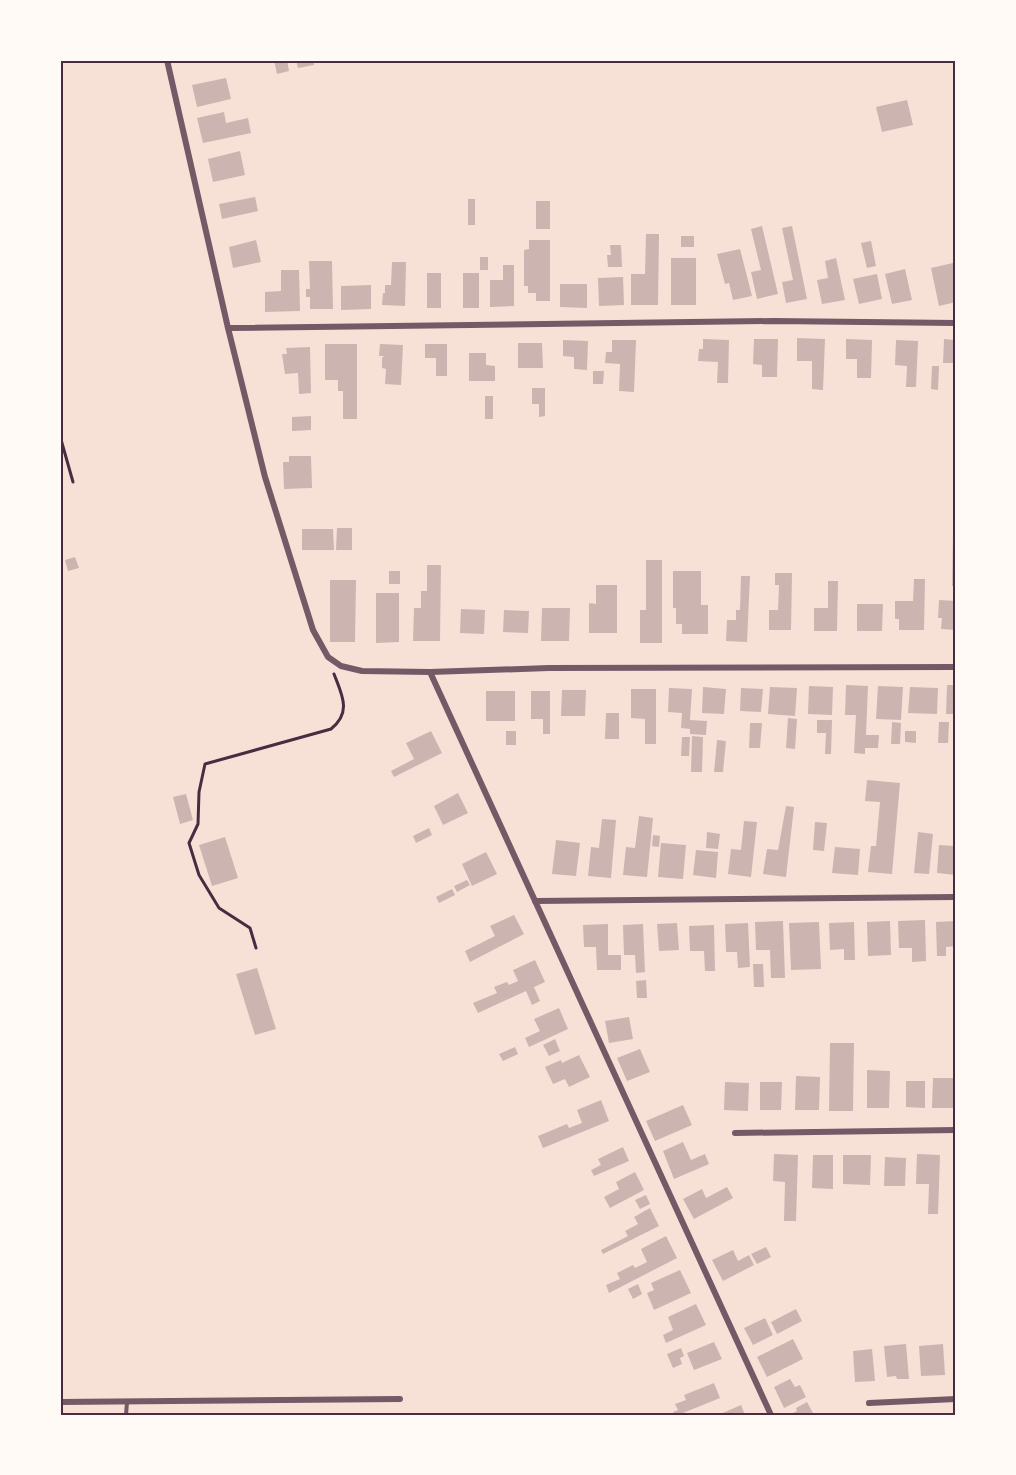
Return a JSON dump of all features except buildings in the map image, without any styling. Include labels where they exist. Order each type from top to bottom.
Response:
[{"type":"street","points":[[167,60],[228,328],[268,487],[312,630],[328,657],[341,666],[362,670],[430,672],[549,668],[956,667]]},
{"type":"street","points":[[228,328],[773,321],[956,323]]},
{"type":"street","points":[[430,672],[771,1415]]},
{"type":"street","points":[[535,901],[956,897]]},
{"type":"street","points":[[735,1133],[956,1130]]},
{"type":"street","points":[[869,1403],[956,1399]]},
{"type":"street","points":[[60,1402],[400,1400]]},
{"type":"lane","points":[[126,1415],[127,1402]]},
{"type":"path","points":[[60,436],[73,482]]},
{"type":"path","points":[[256,948],[250,928],[219,908],[199,875],[189,843],[198,824],[199,792],[205,765],[331,729],[339,723],[343,716],[344,701],[328,657]]}]
